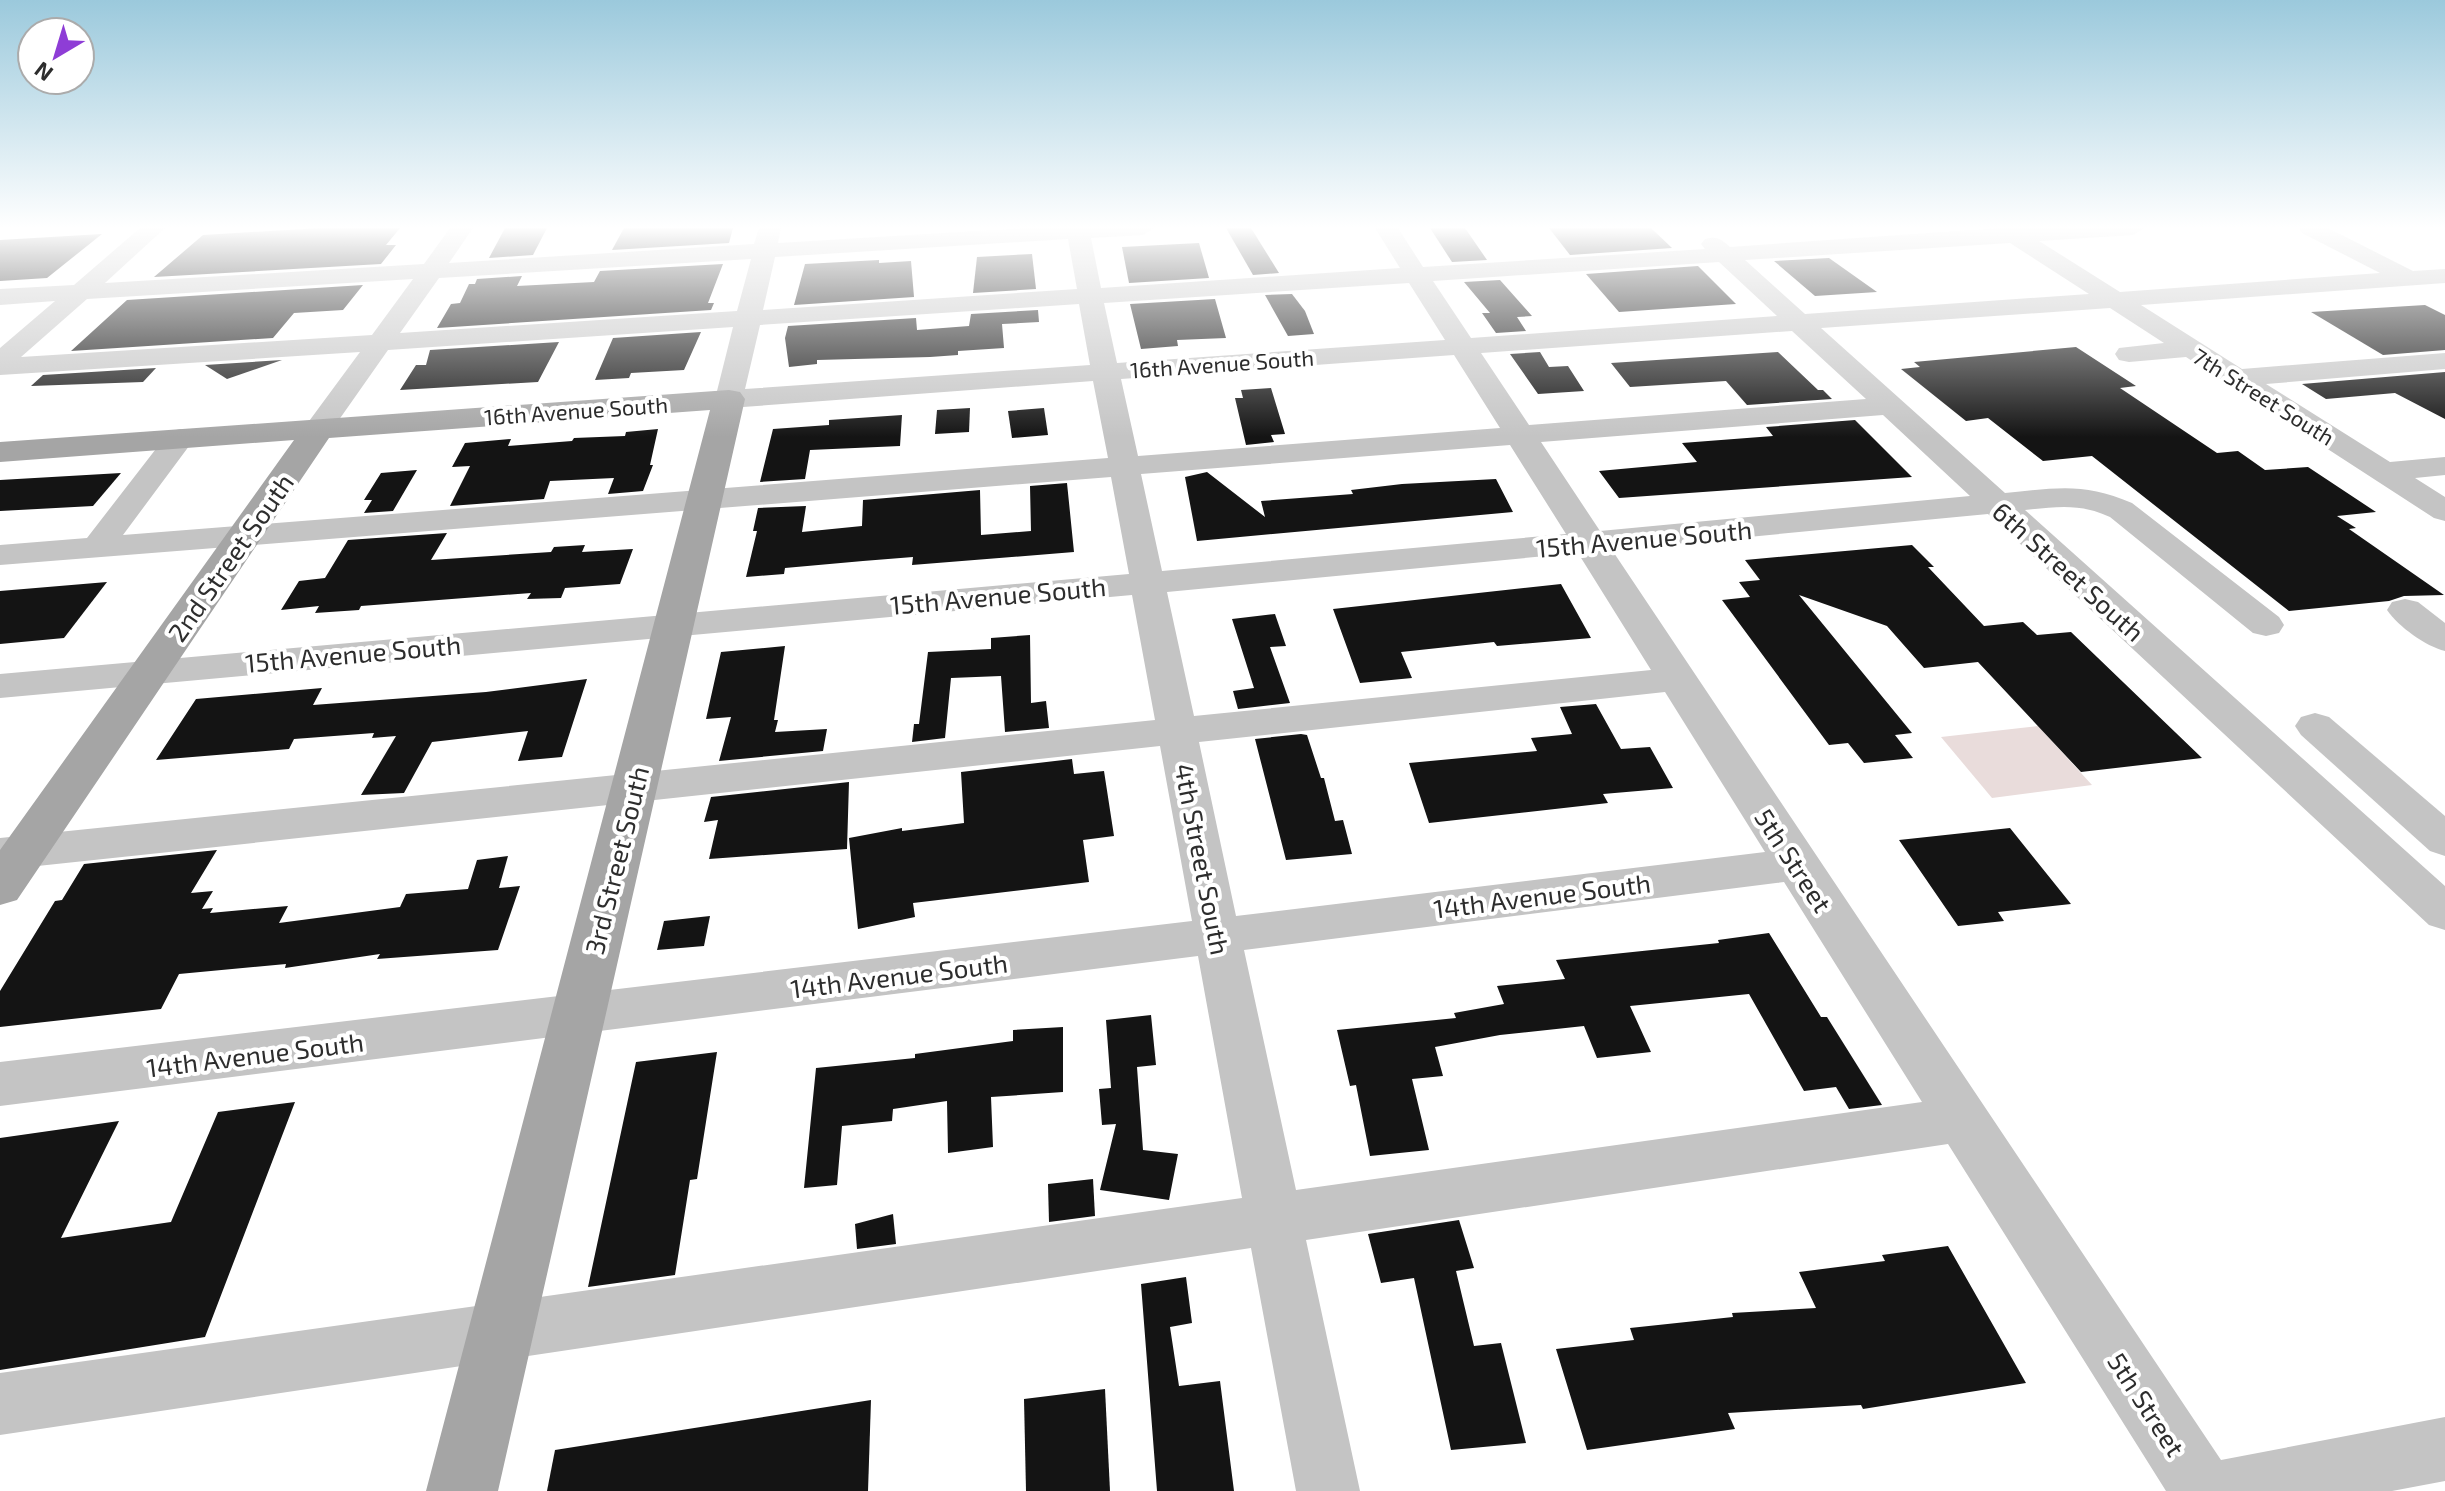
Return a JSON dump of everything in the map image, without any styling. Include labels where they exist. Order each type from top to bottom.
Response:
[{"type":"main road","name":"16th Avenue South","points":[[0,452],[729,399]]},
{"type":"main road","name":"3rd Street South","points":[[462,1491],[729,399]]},
{"type":"main road","name":"2nd Street South","points":[[0,887],[12,853],[149,672],[319,428]]},
{"type":"street","points":[[0,365],[74,298]]},
{"type":"street","name":"2nd Street South","points":[[319,428],[413,298]]},
{"type":"street","name":"3rd Street South","points":[[729,399],[752,298]]},
{"type":"street","points":[[0,365],[1066,298]]},
{"type":"street","name":"4th Street South","points":[[1091,298],[1328,1491]]},
{"type":"street","name":"5th Street","points":[[1431,298],[2203,1491]]},
{"type":"street","name":"6th Street South","points":[[1771,298],[2445,913]]},
{"type":"street","name":"7th Street South","points":[[2110,298],[2445,511]]},
{"type":"street","name":"16th Avenue South","points":[[729,399],[2146,298]]},
{"type":"street","points":[[1929,313],[1960,339]]},
{"type":"street","points":[[2129,354],[2190,349]]},
{"type":"street","points":[[2236,378],[2445,361]]},
{"type":"street","points":[[0,555],[1889,406]]},
{"type":"street","points":[[97,547],[180,438]]},
{"type":"street","points":[[2384,472],[2445,466]]},
{"type":"street","name":"15th Avenue South","points":[[0,686],[1589,543],[2076,496],[2111,505],[2131,517],[2266,625]]},
{"type":"street","points":[[2405,610],[2445,640]]},
{"type":"street","points":[[12,853],[1179,734],[1678,679]]},
{"type":"street","points":[[2315,726],[2445,840]]},
{"type":"street","name":"14th Avenue South","points":[[0,1084],[1797,864]]},
{"type":"street","points":[[0,1404],[500,1334],[1962,1119]]},
{"type":"street","points":[[2225,1491],[2445,1449]]},
{"type":"shaded area","points":[[2038,726],[2092,785],[1992,798],[1941,737]]},
{"type":"building","points":[[353,298],[343,310],[294,313],[273,338],[71,351],[127,300]]},
{"type":"building","points":[[463,298],[710,298],[708,303],[714,303],[711,310],[437,328],[451,304],[460,303]]},
{"type":"building","points":[[796,298],[905,298],[794,305]]},
{"type":"building","points":[[1266,298],[1295,298],[1305,311],[1314,334],[1288,336]]},
{"type":"building","points":[[1477,298],[1516,298],[1532,316],[1517,317],[1526,331],[1496,333],[1482,313],[1490,313]]},
{"type":"building","points":[[1606,298],[1730,298],[1736,304],[1619,312]]},
{"type":"building","points":[[1215,299],[1226,338],[1177,340],[1178,346],[1141,349],[1130,304]]},
{"type":"building","points":[[2425,305],[2445,315],[2445,350],[2383,355],[2311,312]]},
{"type":"building","points":[[1038,310],[1039,322],[1002,324],[1004,348],[958,351],[958,355],[930,357],[817,360],[817,364],[789,367],[785,338],[788,326],[916,318],[917,330],[969,326],[971,314]]},
{"type":"building","points":[[701,332],[684,370],[631,373],[629,378],[595,380],[613,338]]},
{"type":"building","points":[[559,342],[538,382],[400,390],[416,365],[426,365],[430,350]]},
{"type":"building","points":[[2076,347],[2136,386],[2120,388],[2217,453],[2238,451],[2265,470],[2308,467],[2376,512],[2337,516],[2356,528],[2349,529],[2444,595],[2404,596],[2389,601],[2289,611],[2092,456],[2043,461],[1988,418],[1966,421],[1901,369],[1920,367],[1914,362]]},
{"type":"building","points":[[1540,352],[1549,367],[1568,366],[1584,391],[1538,394],[1510,354]]},
{"type":"building","points":[[1778,352],[1818,390],[1823,390],[1832,399],[1747,405],[1726,381],[1630,387],[1611,363]]},
{"type":"building","points":[[282,360],[227,379],[205,365]]},
{"type":"building","points":[[156,368],[143,382],[31,386],[43,375]]},
{"type":"building","points":[[2445,372],[2445,419],[2395,393],[2326,399],[2302,384]]},
{"type":"building","points":[[1271,388],[1285,434],[1271,435],[1274,442],[1246,445],[1235,398],[1243,398],[1241,390]]},
{"type":"building","points":[[970,408],[969,432],[935,434],[937,410]]},
{"type":"building","points":[[1044,408],[1048,435],[1012,438],[1008,411]]},
{"type":"building","points":[[902,415],[900,446],[810,450],[805,479],[760,482],[773,429],[829,425],[829,420]]},
{"type":"building","points":[[1855,420],[1912,477],[1619,498],[1599,471],[1697,462],[1682,443],[1773,436],[1766,427]]},
{"type":"building","points":[[658,429],[650,465],[653,465],[643,491],[608,494],[614,478],[550,481],[544,499],[450,506],[470,466],[452,467],[465,443],[511,439],[508,446],[625,436],[626,432]]},
{"type":"building","points":[[417,470],[393,511],[364,513],[372,500],[364,500],[381,473]]},
{"type":"building","points":[[1207,472],[1265,517],[1261,501],[1353,494],[1351,490],[1402,484],[1496,479],[1513,512],[1197,541],[1185,477]]},
{"type":"building","points":[[121,473],[93,506],[0,511],[0,480]]},
{"type":"building","points":[[1067,483],[1074,552],[912,565],[913,557],[785,568],[784,574],[746,577],[757,531],[753,531],[758,508],[806,506],[802,532],[862,526],[863,500],[980,490],[981,535],[1031,531],[1030,486]]},
{"type":"building","points":[[447,533],[431,560],[551,552],[554,547],[585,545],[582,552],[633,549],[620,584],[565,588],[561,598],[527,599],[531,593],[361,606],[359,610],[315,613],[319,606],[281,610],[299,581],[325,578],[348,540]]},
{"type":"building","points":[[1912,545],[1934,567],[1928,567],[1984,626],[2023,622],[2037,635],[2071,632],[2202,758],[2081,772],[1978,662],[1924,668],[1887,626],[1799,595],[1912,733],[1895,735],[1913,758],[1864,763],[1848,743],[1829,745],[1722,600],[1750,597],[1739,582],[1760,580],[1745,560]]},
{"type":"building","points":[[107,582],[64,638],[0,644],[0,591]]},
{"type":"building","points":[[1561,584],[1591,638],[1497,646],[1494,642],[1401,652],[1412,678],[1360,683],[1333,609]]},
{"type":"building","points":[[1275,614],[1286,646],[1270,647],[1290,703],[1238,709],[1233,691],[1254,688],[1232,619]]},
{"type":"building","points":[[1030,635],[1031,703],[1046,701],[1049,728],[1005,732],[1001,676],[951,678],[945,738],[912,742],[914,724],[919,724],[928,652],[991,649],[991,638]]},
{"type":"building","points":[[785,646],[775,732],[827,729],[823,751],[719,761],[731,717],[706,719],[721,652]]},
{"type":"building","points":[[587,679],[562,757],[518,761],[528,731],[432,742],[404,793],[361,795],[396,736],[372,738],[374,733],[294,739],[289,749],[156,760],[196,699],[322,688],[313,705],[486,692]]},
{"type":"building","points":[[1596,704],[1621,749],[1650,747],[1673,788],[1603,794],[1608,803],[1429,823],[1409,763],[1537,751],[1531,738],[1572,734],[1560,707]]},
{"type":"building","points":[[1307,735],[1321,778],[1324,778],[1335,821],[1343,820],[1352,854],[1286,860],[1255,739]]},
{"type":"building","points":[[1072,759],[1074,774],[1104,771],[1114,836],[1083,840],[1089,882],[913,903],[915,917],[858,929],[849,838],[902,828],[902,831],[964,823],[961,772]]},
{"type":"building","points":[[849,782],[847,849],[709,859],[718,820],[704,822],[711,797]]},
{"type":"building","points":[[2010,828],[2071,904],[1998,912],[2004,921],[1958,926],[1899,840]]},
{"type":"building","points":[[217,850],[191,893],[213,891],[202,909],[213,908],[210,913],[288,906],[279,923],[400,907],[406,894],[468,889],[477,860],[508,856],[499,888],[520,886],[498,950],[377,959],[380,954],[285,968],[286,964],[179,974],[161,1009],[0,1027],[0,991],[55,901],[62,900],[84,864]]},
{"type":"building","points":[[710,916],[704,946],[657,950],[664,921]]},
{"type":"building","points":[[1769,933],[1821,1017],[1827,1017],[1882,1105],[1849,1109],[1836,1087],[1804,1091],[1749,994],[1630,1006],[1651,1052],[1597,1058],[1584,1026],[1500,1035],[1435,1047],[1443,1076],[1412,1079],[1429,1150],[1370,1156],[1356,1085],[1350,1086],[1337,1030],[1456,1018],[1454,1013],[1504,1004],[1497,986],[1565,979],[1556,960],[1719,943],[1718,940]]},
{"type":"building","points":[[1151,1015],[1156,1065],[1137,1067],[1143,1150],[1178,1154],[1169,1200],[1100,1190],[1116,1124],[1102,1125],[1099,1089],[1111,1088],[1106,1020]]},
{"type":"building","points":[[1063,1027],[1063,1092],[991,1097],[993,1147],[948,1153],[947,1101],[893,1109],[892,1121],[842,1126],[837,1185],[804,1188],[816,1068],[915,1058],[915,1054],[1013,1041],[1013,1030]]},
{"type":"building","points":[[717,1052],[697,1179],[690,1180],[675,1275],[588,1287],[636,1062]]},
{"type":"building","points":[[295,1102],[205,1337],[0,1370],[0,1138],[119,1121],[61,1238],[171,1222],[218,1112]]},
{"type":"building","points":[[1093,1179],[1095,1216],[1049,1222],[1048,1184]]},
{"type":"building","points":[[893,1214],[896,1244],[857,1249],[855,1224]]},
{"type":"building","points":[[1459,1220],[1474,1268],[1456,1271],[1474,1346],[1501,1343],[1526,1443],[1451,1450],[1414,1278],[1381,1283],[1368,1234]]},
{"type":"building","points":[[1948,1246],[2026,1383],[1863,1409],[1861,1405],[1728,1413],[1735,1429],[1587,1450],[1556,1349],[1634,1340],[1630,1328],[1733,1317],[1732,1313],[1816,1308],[1799,1272],[1885,1261],[1882,1255]]},
{"type":"building","points":[[1186,1277],[1192,1323],[1170,1327],[1179,1386],[1220,1381],[1234,1491],[1157,1491],[1141,1284]]},
{"type":"building","points":[[1105,1389],[1110,1491],[1026,1491],[1024,1399]]},
{"type":"building","points":[[871,1400],[868,1491],[547,1491],[555,1450]]}]
